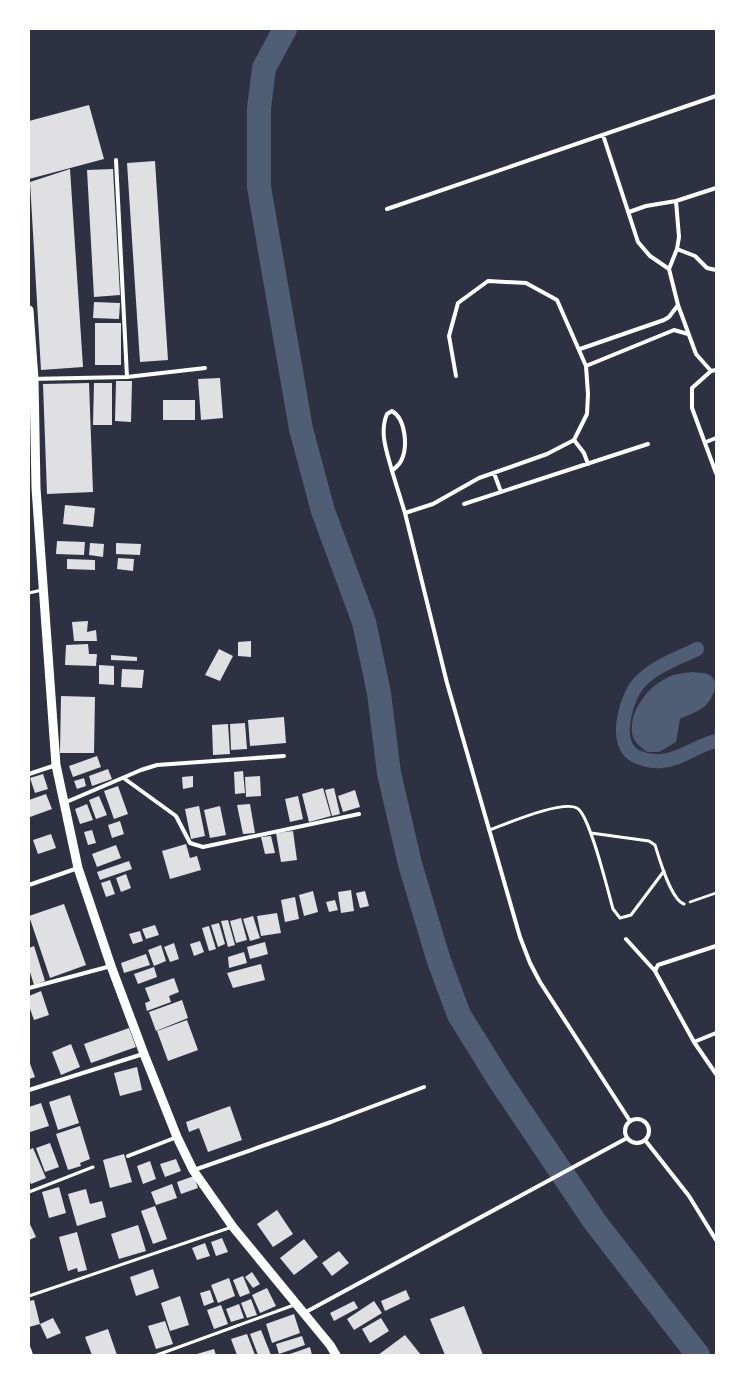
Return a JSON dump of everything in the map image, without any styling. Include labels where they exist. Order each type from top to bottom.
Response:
[{"type":"main road","points":[[29,310],[33,488],[43,590],[56,765],[78,868],[111,966],[144,1054],[177,1137],[193,1170],[233,1227],[336,1355]]},
{"type":"street","points":[[387,209],[716,96]]},
{"type":"street","points":[[603,135],[638,242],[650,256],[669,269]]},
{"type":"street","points":[[116,160],[127,377]]},
{"type":"street","points":[[629,212],[646,206],[676,202],[716,188]]},
{"type":"street","points":[[676,202],[678,250],[669,269],[678,305],[696,354],[714,370],[692,388],[692,408],[706,442],[716,474]]},
{"type":"street","points":[[678,250],[695,256],[707,268],[716,270]]},
{"type":"street","points":[[405,513],[433,504],[479,478],[547,454],[574,440],[587,414],[588,394],[586,366],[580,349],[556,300],[526,283],[488,281],[458,303],[448,336],[456,376]]},
{"type":"street","points":[[580,349],[664,320],[669,317],[678,305]]},
{"type":"street","points":[[586,366],[674,330],[688,334]]},
{"type":"street","points":[[31,379],[127,377],[205,368]]},
{"type":"street","points":[[392,471],[401,461],[404,447],[403,424],[398,415],[392,411],[387,414],[382,424],[392,471],[405,513],[445,676],[520,937],[530,964],[630,1121]]},
{"type":"street","points":[[706,442],[716,438]]},
{"type":"street","points":[[574,440],[584,453],[588,464]]},
{"type":"street","points":[[464,504],[648,444]]},
{"type":"street","points":[[494,473],[501,492]]},
{"type":"street","points":[[64,802],[125,779],[141,770],[157,765],[284,756]]},
{"type":"street","points":[[29,774],[56,765]]},
{"type":"street","points":[[125,779],[176,816],[190,843],[203,847],[359,814]]},
{"type":"street","points":[[29,885],[78,868]]},
{"type":"street","points":[[626,940],[655,971],[694,1042],[716,1074]]},
{"type":"street","points":[[655,971],[658,966],[716,946]]},
{"type":"street","points":[[29,988],[111,966]]},
{"type":"street","points":[[694,1042],[716,1032]]},
{"type":"street","points":[[29,1090],[144,1054]]},
{"type":"street","points":[[193,1170],[353,1114],[424,1087]]},
{"type":"street","points":[[639,1119],[647,1123],[650,1132],[645,1140],[636,1143],[627,1138],[625,1130],[630,1121],[639,1119]]},
{"type":"street","points":[[128,1156],[177,1137]]},
{"type":"street","points":[[304,1314],[604,1149],[627,1138]]},
{"type":"street","points":[[645,1140],[688,1196],[716,1240]]},
{"type":"street","points":[[29,1349],[31,1355]]},
{"type":"lane","points":[[29,593],[43,590]]},
{"type":"lane","points":[[489,830],[518,819],[553,809],[570,807],[577,808],[581,811],[591,833],[613,909],[620,918],[631,915],[664,871]]},
{"type":"lane","points":[[591,833],[649,841],[655,845],[664,871],[677,899],[680,903],[684,904]]},
{"type":"lane","points":[[29,1192],[93,1167]]},
{"type":"lane","points":[[29,1296],[233,1227]]},
{"type":"lane","points":[[157,1355],[295,1304]]},
{"type":"path","points":[[684,904],[716,893]]},
{"type":"water","points":[[693,672],[707,674],[714,679],[715,687],[710,700],[696,712],[680,719],[676,742],[659,752],[647,752],[633,737],[633,720],[639,704],[656,684],[666,678],[681,673]]},
{"type":"building","points":[[89,105],[104,159],[29,179],[29,121]]},
{"type":"building","points":[[155,161],[168,360],[140,362],[127,163]]},
{"type":"building","points":[[70,169],[83,367],[41,370],[30,182]]},
{"type":"building","points":[[113,169],[120,295],[94,297],[87,170]]},
{"type":"building","points":[[94,302],[120,303],[119,319],[93,318]]},
{"type":"building","points":[[95,323],[121,323],[121,365],[95,365]]},
{"type":"building","points":[[220,378],[223,418],[201,420],[198,379]]},
{"type":"building","points":[[116,381],[132,381],[131,422],[115,421]]},
{"type":"building","points":[[89,383],[93,492],[47,494],[43,384]]},
{"type":"building","points":[[94,383],[112,383],[112,425],[93,425]]},
{"type":"building","points":[[163,400],[195,400],[195,420],[163,420]]},
{"type":"building","points":[[65,505],[95,508],[93,527],[63,524]]},
{"type":"building","points":[[57,541],[85,542],[84,555],[56,554]]},
{"type":"building","points":[[90,543],[104,544],[103,557],[89,555]]},
{"type":"building","points":[[116,543],[141,544],[140,555],[116,554]]},
{"type":"building","points":[[118,558],[134,559],[133,571],[117,569]]},
{"type":"building","points":[[67,559],[95,560],[95,570],[67,569]]},
{"type":"building","points":[[88,621],[87,632],[96,630],[97,641],[74,641],[72,622]]},
{"type":"building","points":[[251,641],[251,657],[238,656],[238,642]]},
{"type":"building","points":[[88,644],[89,654],[97,654],[96,666],[65,665],[66,645]]},
{"type":"building","points":[[219,649],[233,656],[220,681],[205,675]]},
{"type":"building","points":[[111,655],[137,657],[137,661],[111,660]]},
{"type":"building","points":[[99,665],[114,666],[114,685],[99,684]]},
{"type":"building","points":[[122,669],[144,670],[142,688],[121,687]]},
{"type":"building","points":[[61,696],[95,697],[94,753],[60,753]]},
{"type":"building","points":[[284,717],[286,743],[250,746],[248,720]]},
{"type":"building","points":[[245,723],[247,749],[231,750],[230,724]]},
{"type":"building","points":[[228,724],[230,754],[213,755],[212,725]]},
{"type":"building","points":[[97,756],[101,767],[73,777],[69,766]]},
{"type":"building","points":[[108,769],[112,779],[92,786],[89,776]]},
{"type":"building","points":[[243,771],[245,793],[235,794],[234,772]]},
{"type":"building","points":[[43,774],[48,789],[35,793],[30,778]]},
{"type":"building","points":[[193,776],[193,787],[183,789],[182,777]]},
{"type":"building","points":[[260,776],[261,796],[246,797],[245,777]]},
{"type":"building","points":[[84,778],[86,786],[77,789],[74,781]]},
{"type":"building","points":[[118,786],[128,814],[114,819],[104,791]]},
{"type":"building","points":[[323,788],[331,816],[309,822],[302,794]]},
{"type":"building","points":[[334,788],[340,814],[332,816],[325,790]]},
{"type":"building","points":[[355,790],[360,807],[343,812],[338,796]]},
{"type":"building","points":[[46,794],[52,809],[30,817],[29,800]]},
{"type":"building","points":[[99,796],[107,815],[96,819],[89,800]]},
{"type":"building","points":[[298,796],[303,819],[290,822],[285,799]]},
{"type":"building","points":[[87,804],[93,820],[80,824],[75,809]]},
{"type":"building","points":[[250,804],[255,833],[243,834],[237,805]]},
{"type":"building","points":[[199,806],[205,836],[191,839],[185,809]]},
{"type":"building","points":[[220,806],[226,835],[210,838],[204,810]]},
{"type":"building","points":[[120,821],[124,834],[112,838],[108,825]]},
{"type":"building","points":[[92,830],[96,843],[88,845],[84,832]]},
{"type":"building","points":[[293,831],[297,860],[281,862],[276,833]]},
{"type":"building","points":[[51,834],[56,848],[38,854],[33,840]]},
{"type":"building","points":[[271,836],[275,853],[265,854],[261,837]]},
{"type":"building","points":[[186,844],[190,858],[197,856],[201,870],[170,879],[162,851]]},
{"type":"building","points":[[116,845],[121,858],[97,867],[92,854]]},
{"type":"building","points":[[129,861],[132,869],[100,880],[97,872]]},
{"type":"building","points":[[126,874],[131,888],[121,892],[116,878]]},
{"type":"building","points":[[110,880],[115,894],[106,897],[101,883]]},
{"type":"building","points":[[351,890],[354,911],[341,913],[338,892]]},
{"type":"building","points":[[313,891],[318,912],[304,916],[299,895]]},
{"type":"building","points":[[365,891],[369,906],[360,908],[356,893]]},
{"type":"building","points":[[295,897],[299,919],[285,922],[281,900]]},
{"type":"building","points":[[335,900],[338,910],[329,912],[326,902]]},
{"type":"building","points":[[64,904],[86,965],[50,978],[29,916]]},
{"type":"building","points":[[277,913],[281,933],[261,936],[257,916]]},
{"type":"building","points":[[253,916],[260,938],[250,941],[243,919]]},
{"type":"building","points":[[241,918],[247,940],[236,943],[230,921]]},
{"type":"building","points":[[228,920],[235,945],[228,947],[221,921]]},
{"type":"building","points":[[219,923],[225,944],[218,947],[211,925]]},
{"type":"building","points":[[155,925],[159,935],[146,939],[142,929]]},
{"type":"building","points":[[209,926],[216,949],[209,951],[202,928]]},
{"type":"building","points":[[140,931],[143,941],[133,944],[129,934]]},
{"type":"building","points":[[200,941],[204,952],[194,956],[190,944]]},
{"type":"building","points":[[265,942],[268,954],[250,959],[247,947]]},
{"type":"building","points":[[174,943],[179,959],[170,962],[164,947]]},
{"type":"building","points":[[161,945],[166,961],[154,966],[148,950]]},
{"type":"building","points":[[34,946],[45,981],[34,985],[29,969],[29,948]]},
{"type":"building","points":[[244,952],[247,963],[229,968],[228,957]]},
{"type":"building","points":[[146,954],[150,965],[124,973],[121,963]]},
{"type":"building","points":[[261,964],[265,980],[233,988],[227,973]]},
{"type":"building","points":[[154,967],[157,977],[138,984],[134,974]]},
{"type":"building","points":[[174,978],[179,992],[169,996],[171,1002],[147,1011],[145,1003],[150,1001],[145,988]]},
{"type":"building","points":[[41,991],[49,1015],[34,1020],[29,1006],[29,996]]},
{"type":"building","points":[[182,1000],[188,1018],[156,1031],[149,1012]]},
{"type":"building","points":[[187,1020],[198,1050],[168,1061],[157,1031]]},
{"type":"building","points":[[129,1028],[136,1047],[91,1063],[84,1044]]},
{"type":"building","points":[[71,1044],[80,1067],[61,1075],[52,1052]]},
{"type":"building","points":[[29,1061],[35,1077],[29,1079]]},
{"type":"building","points":[[137,1067],[142,1090],[120,1096],[114,1073]]},
{"type":"building","points":[[70,1095],[79,1123],[58,1130],[49,1102]]},
{"type":"building","points":[[41,1103],[49,1126],[30,1132],[29,1107]]},
{"type":"building","points":[[230,1106],[242,1140],[208,1152],[199,1128],[189,1132],[186,1122]]},
{"type":"building","points":[[80,1126],[90,1159],[80,1163],[81,1166],[68,1170],[56,1134]]},
{"type":"building","points":[[50,1143],[59,1167],[45,1172],[36,1148]]},
{"type":"building","points":[[33,1148],[46,1178],[31,1184],[29,1180],[29,1150]]},
{"type":"building","points":[[124,1154],[132,1182],[110,1188],[103,1160]]},
{"type":"building","points":[[176,1159],[181,1171],[165,1177],[160,1164]]},
{"type":"building","points":[[150,1161],[156,1179],[143,1184],[137,1166]]},
{"type":"building","points":[[194,1176],[198,1188],[181,1194],[177,1182]]},
{"type":"building","points":[[172,1184],[177,1198],[156,1205],[151,1192]]},
{"type":"building","points":[[59,1187],[66,1213],[49,1218],[42,1192]]},
{"type":"building","points":[[86,1189],[90,1204],[102,1201],[106,1217],[77,1226],[68,1194]]},
{"type":"building","points":[[155,1206],[167,1239],[153,1244],[141,1211]]},
{"type":"building","points":[[277,1210],[293,1234],[273,1247],[257,1224]]},
{"type":"building","points":[[29,1222],[36,1237],[29,1240]]},
{"type":"building","points":[[138,1225],[146,1251],[119,1259],[111,1234]]},
{"type":"building","points":[[77,1232],[87,1270],[78,1272],[77,1268],[68,1271],[59,1237]]},
{"type":"building","points":[[222,1238],[228,1252],[216,1256],[211,1242]]},
{"type":"building","points":[[304,1239],[318,1257],[294,1275],[280,1258]]},
{"type":"building","points":[[205,1243],[210,1256],[197,1260],[192,1248]]},
{"type":"building","points":[[339,1251],[349,1263],[332,1276],[322,1263]]},
{"type":"building","points":[[153,1269],[159,1288],[136,1296],[130,1277]]},
{"type":"building","points":[[252,1272],[260,1284],[253,1288],[245,1277]]},
{"type":"building","points":[[243,1276],[250,1293],[240,1297],[233,1280]]},
{"type":"building","points":[[229,1278],[235,1296],[218,1303],[211,1285]]},
{"type":"building","points":[[267,1288],[276,1306],[260,1313],[252,1295]]},
{"type":"building","points":[[210,1290],[214,1302],[204,1306],[200,1293]]},
{"type":"building","points":[[406,1290],[410,1299],[385,1311],[381,1301]]},
{"type":"building","points":[[180,1296],[189,1325],[170,1331],[161,1303]]},
{"type":"building","points":[[251,1299],[257,1315],[247,1318],[241,1303]]},
{"type":"building","points":[[34,1300],[40,1324],[29,1327],[29,1301]]},
{"type":"building","points":[[354,1301],[358,1308],[334,1321],[330,1313]]},
{"type":"building","points":[[374,1301],[382,1313],[354,1330],[347,1319]]},
{"type":"building","points":[[239,1304],[244,1318],[231,1322],[226,1309]]},
{"type":"building","points":[[221,1305],[228,1324],[214,1329],[207,1310]]},
{"type":"building","points":[[464,1306],[483,1355],[445,1355],[430,1319]]},
{"type":"building","points":[[294,1314],[300,1333],[272,1343],[266,1324]]},
{"type":"building","points":[[53,1318],[61,1333],[47,1339],[40,1324]]},
{"type":"building","points":[[381,1318],[389,1331],[370,1343],[362,1329]]},
{"type":"building","points":[[165,1321],[173,1344],[156,1349],[148,1326]]},
{"type":"building","points":[[108,1329],[117,1355],[92,1355],[85,1337]]},
{"type":"building","points":[[261,1330],[271,1355],[258,1355],[250,1334]]},
{"type":"building","points":[[247,1334],[255,1355],[237,1355],[231,1339]]},
{"type":"building","points":[[405,1335],[421,1355],[378,1355]]},
{"type":"building","points":[[302,1336],[305,1345],[279,1354],[276,1344]]},
{"type":"building","points":[[310,1347],[312,1355],[287,1355]]},
{"type":"building","points":[[214,1349],[216,1355],[197,1355],[197,1354]]},
{"type":"waterway","points":[[285,29],[264,68],[259,108],[259,187],[301,429],[323,511],[364,622],[379,693],[389,773],[410,864],[438,958],[459,1015],[500,1081],[595,1222],[698,1355]]},
{"type":"waterway","points":[[697,649],[659,667],[639,683],[630,697],[627,706],[624,716],[623,736],[630,752],[645,760],[653,761],[675,758],[716,741]]}]
